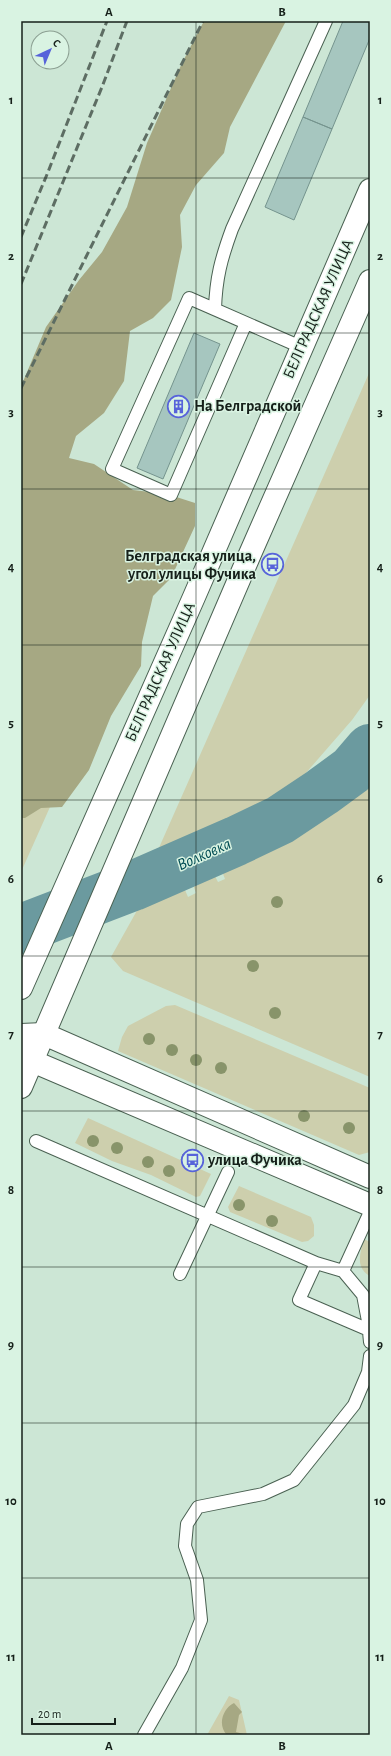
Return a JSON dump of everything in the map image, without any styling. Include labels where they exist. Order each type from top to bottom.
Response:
[{"type":"street","name":"БЕЛГРАДСКАЯ УЛИЦА","points":[[21,988],[370,190]]},
{"type":"street","points":[[21,1087],[26,1057],[44,1034],[370,281]]},
{"type":"street","points":[[21,1034],[44,1034],[370,1176]]},
{"type":"street","points":[[26,1057],[370,1205]]},
{"type":"lane","points":[[215,309],[216,283],[220,260],[232,229],[326,21]]},
{"type":"lane","points":[[246,323],[171,495],[112,469],[189,298],[215,309],[246,323],[301,348]]},
{"type":"lane","points":[[36,1141],[316,1263],[343,1271],[363,1295],[370,1336]]},
{"type":"lane","points":[[180,1274],[228,1172]]},
{"type":"lane","points":[[343,1271],[370,1212]]},
{"type":"lane","points":[[316,1263],[300,1300],[370,1336]]},
{"type":"lane","points":[[144,1735],[182,1668],[201,1620],[197,1580],[185,1546],[187,1524],[198,1507],[263,1494],[294,1480],[354,1405],[369,1373],[370,1356]]},
{"type":"green space","points":[[204,21],[286,21],[230,127],[224,153],[196,185],[180,215],[182,247],[171,300],[153,318],[130,331],[124,381],[104,413],[76,436],[69,458],[94,464],[133,490],[167,494],[195,503],[195,526],[171,578],[153,596],[142,642],[141,666],[111,716],[89,770],[62,807],[41,808],[25,818],[21,818],[22,384],[46,327],[79,280],[102,252],[127,207],[147,143],[182,63]]},
{"type":"green space","points":[[370,371],[370,695],[352,720],[305,774],[277,797],[253,815],[154,859]]},
{"type":"green space","points":[[370,771],[370,1077],[123,971],[111,957],[144,898],[182,883],[188,897],[196,893],[190,877],[204,871],[206,873],[212,870],[218,882],[225,879],[220,866],[262,848],[320,817],[354,789]]},
{"type":"green space","points":[[21,794],[50,807],[21,872]]},
{"type":"green space","points":[[175,1005],[370,1088],[370,1152],[359,1155],[118,1051],[122,1037],[128,1026],[166,1006]]},
{"type":"green space","points":[[88,1118],[211,1174],[200,1196],[196,1197],[151,1175],[112,1161],[75,1143]]},
{"type":"green space","points":[[239,1186],[311,1217],[314,1225],[314,1236],[308,1241],[302,1242],[230,1212],[228,1207]]},
{"type":"green space","points":[[364,1239],[370,1242],[370,1276],[365,1273],[360,1264],[360,1255]]},
{"type":"green space","points":[[229,1696],[239,1700],[247,1735],[207,1735]]},
{"type":"green space","points":[[234,1703],[242,1712],[239,1715],[236,1732],[247,1735],[227,1735],[224,1731],[222,1722],[224,1713],[230,1705]]},
{"type":"building","points":[[343,21],[370,21],[370,38],[332,129],[303,117]]},
{"type":"building","points":[[303,117],[332,129],[294,220],[265,207]]},
{"type":"building","name":"На Белградской","points":[[194,333],[220,344],[163,479],[137,468]]},
{"type":"building","points":[[183,1154],[201,1162],[199,1167],[181,1160]]},
{"type":"waterway","name":"Волковка","points":[[21,929],[133,886],[280,820],[352,770],[370,749]]},
{"type":"railway","points":[[21,237],[107,21]]},
{"type":"railway","points":[[21,284],[102,87],[127,21]]},
{"type":"railway","points":[[21,388],[203,21]]},
{"type":"place","name":"На Белградской","points":[[179,406]]},
{"type":"place","name":"Белградская улица, угол улицы Фучика","points":[[272,565]]},
{"type":"place","name":"улица Фучика","points":[[192,1160]]}]
